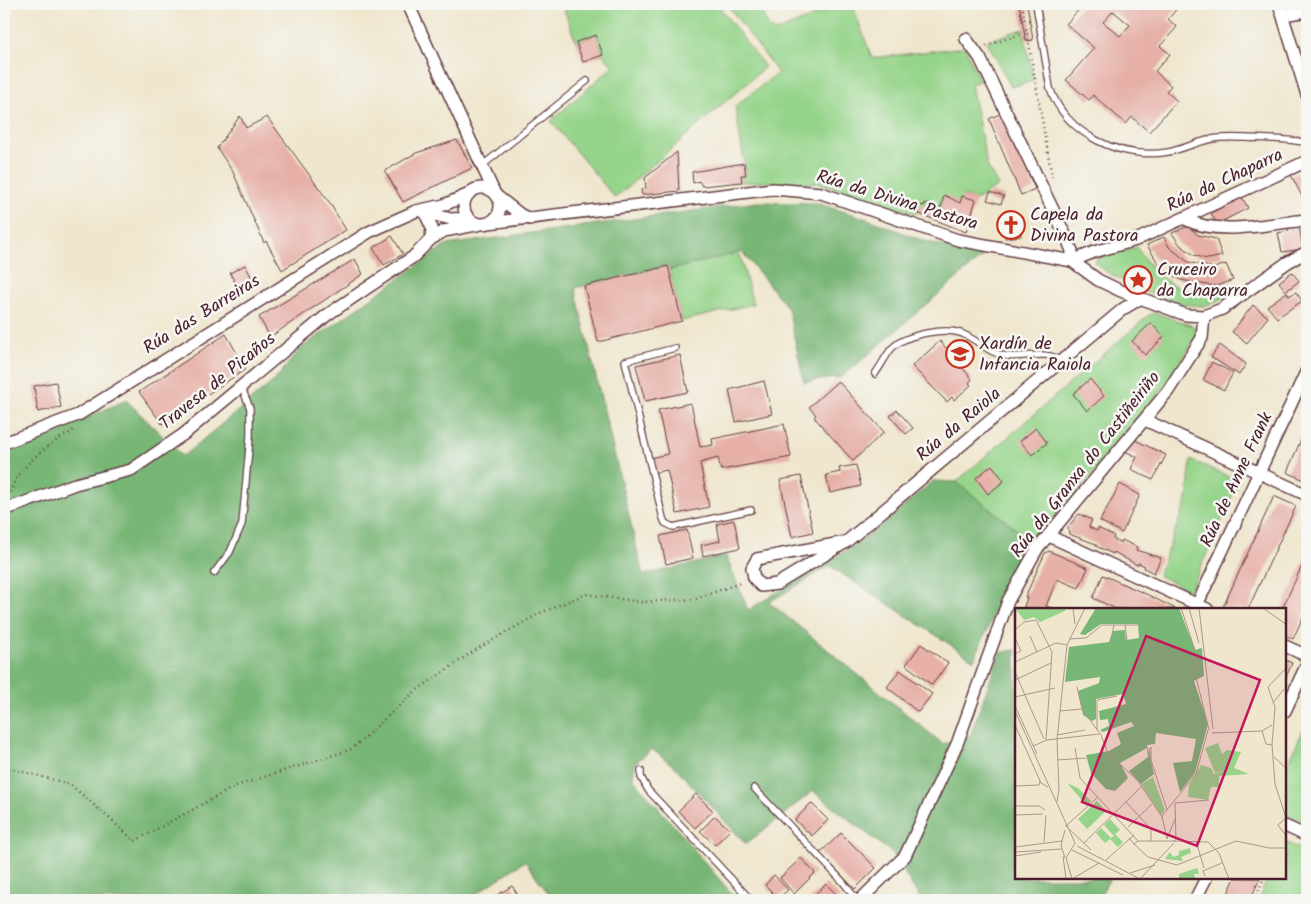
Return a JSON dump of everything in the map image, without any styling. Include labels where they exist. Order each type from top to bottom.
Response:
[{"type":"street","points":[[408,4],[483,165],[500,208],[498,215],[484,223],[469,218],[451,219],[420,212]]},
{"type":"street","points":[[1307,11],[1281,9],[1307,94]]},
{"type":"street","points":[[966,39],[985,67],[1068,241],[1072,251],[1072,261]]},
{"type":"street","name":"Rúa da Chaparra","points":[[1072,261],[1094,252],[1136,240],[1307,162]]},
{"type":"street","points":[[478,188],[483,165]]},
{"type":"street","points":[[469,218],[464,207],[467,195],[478,188],[484,188],[521,215],[532,220]]},
{"type":"street","name":"Rúa da Divina Pastora","points":[[484,223],[532,220],[773,189],[820,193],[958,240],[1072,261],[1098,280],[1140,298],[1186,315],[1204,316]]},
{"type":"street","name":"Rúa das Barreiras","points":[[4,443],[78,415],[369,232],[420,212],[444,206],[467,195]]},
{"type":"street","points":[[420,212],[432,228],[431,238]]},
{"type":"street","points":[[1185,219],[1196,225],[1214,229],[1307,220]]},
{"type":"street","name":"Travesa de Picaños","points":[[4,510],[75,484],[132,470],[184,434],[327,315],[413,258],[431,238],[456,228],[484,223]]},
{"type":"street","points":[[1204,316],[1222,309],[1288,262],[1307,252]]},
{"type":"street","name":"Rúa da Raiola","points":[[846,542],[760,553],[752,564],[754,578],[761,586],[769,587],[777,584],[846,542],[1123,309],[1140,298]]},
{"type":"street","name":"Rúa da Granxa do Castiñeiriño","points":[[858,900],[905,856],[957,744],[1008,601],[1037,549],[1168,391],[1202,338],[1204,316]]},
{"type":"street","name":"Rúa de Anne Frank","points":[[1202,607],[1307,370]]},
{"type":"street","points":[[1145,420],[1307,494]]},
{"type":"street","points":[[1049,536],[1202,607]]},
{"type":"street","points":[[1286,646],[1307,656]]},
{"type":"street","points":[[1286,709],[1307,664]]},
{"type":"street","points":[[1286,826],[1307,836]]},
{"type":"street","points":[[1195,900],[1206,879]]},
{"type":"lane","points":[[1036,4],[1050,88],[1055,102],[1080,129],[1112,149],[1141,153],[1167,152],[1214,138],[1307,142]]},
{"type":"lane","points":[[483,165],[587,82]]},
{"type":"lane","points":[[875,374],[893,347],[933,331],[950,330],[965,335],[985,348],[1001,355],[1017,358],[1047,354],[1055,356],[1061,361]]},
{"type":"lane","points":[[675,348],[625,361],[663,518],[672,527],[751,510]]},
{"type":"lane","points":[[214,573],[230,552],[242,524],[248,479],[250,408],[241,386]]},
{"type":"lane","points":[[641,771],[640,777],[648,790],[751,900]]},
{"type":"lane","name":"Rúa da Granxa do Castiñeiriño","points":[[754,788],[858,900]]},
{"type":"path","points":[[1022,4],[1052,178]]},
{"type":"path","points":[[988,44],[1027,32]]},
{"type":"path","points":[[4,499],[13,489],[17,478],[36,456],[56,439],[72,432],[78,415]]},
{"type":"path","points":[[4,772],[12,769],[70,784],[135,841],[236,786],[352,749],[413,693],[472,652],[540,613],[586,594],[641,602],[695,600],[754,578]]},
{"type":"path","points":[[1254,900],[1264,879]]},
{"type":"green space","points":[[562,4],[717,4],[765,67],[615,198],[551,121],[613,66],[603,55],[596,35],[576,42]]},
{"type":"green space","points":[[727,4],[758,4],[768,26],[775,32],[844,4],[852,4],[872,58],[965,47],[980,81],[971,84],[987,165],[998,186],[976,200],[963,196],[960,203],[944,196],[941,208],[925,203],[924,206],[919,205],[917,213],[908,212],[820,183],[742,182],[741,175],[746,174],[735,106],[778,73]]},
{"type":"green space","points":[[1023,29],[1034,81],[1011,87],[987,41]]},
{"type":"green space","points":[[757,202],[816,203],[868,219],[924,241],[983,256],[842,377],[804,382],[788,308],[742,252],[669,270],[668,266],[575,288],[643,575],[726,556],[748,610],[844,552],[879,528],[933,481],[956,482],[1035,544],[1013,569],[974,660],[830,566],[769,602],[943,744],[970,736],[1000,653],[1015,650],[1015,879],[1109,879],[1098,900],[921,900],[893,854],[813,791],[746,844],[675,767],[652,749],[635,763],[633,778],[737,900],[553,900],[525,861],[467,900],[4,900],[4,455],[126,400],[183,456],[275,380],[300,349],[446,245]]},
{"type":"green space","points":[[1137,247],[1154,270],[1176,286],[1188,291],[1201,293],[1215,293],[1230,289],[1232,293],[1215,303],[1204,306],[1178,303],[1130,285],[1094,262],[1101,257]]},
{"type":"green space","points":[[739,252],[753,304],[682,321],[669,270]]},
{"type":"green space","points":[[1156,313],[1193,326],[1196,330],[1196,338],[1163,389],[1035,544],[956,482],[1149,315]]},
{"type":"green space","points":[[1191,460],[1239,481],[1190,591],[1158,575],[1187,500]]},
{"type":"green space","points":[[1307,721],[1307,824],[1286,814],[1286,769]]},
{"type":"green space","points":[[1286,842],[1307,852],[1307,900],[1258,900],[1268,879],[1286,879]]},
{"type":"building","points":[[1019,4],[1027,4],[1033,40],[1026,41]]},
{"type":"building","points":[[1080,4],[1136,4],[1143,9],[1148,4],[1181,4],[1168,19],[1177,27],[1160,46],[1170,54],[1155,71],[1171,86],[1166,91],[1177,101],[1149,132],[1132,117],[1126,124],[1093,95],[1089,100],[1066,80],[1094,48],[1066,24],[1082,6]],"holes":[[[1113,11],[1130,25],[1120,36],[1103,22]]]},
{"type":"building","points":[[1235,4],[1253,4],[1237,9]]},
{"type":"building","points":[[596,35],[603,55],[583,62],[576,42]]},
{"type":"building","points":[[1002,113],[1035,189],[1021,195],[989,119]]},
{"type":"building","points":[[240,116],[246,128],[267,117],[329,202],[346,230],[282,270],[266,241],[264,243],[233,172],[217,148]]},
{"type":"building","points":[[457,140],[472,168],[403,202],[385,171],[416,153]]},
{"type":"building","points":[[677,152],[679,191],[642,195],[641,190],[646,188],[645,178]]},
{"type":"building","points":[[744,163],[746,175],[741,175],[742,182],[702,186],[699,181],[693,183],[692,172]]},
{"type":"building","points":[[1307,168],[1307,206],[1291,175]]},
{"type":"building","points":[[990,192],[1004,196],[1001,204],[987,200]]},
{"type":"building","points":[[944,195],[960,203],[962,196],[976,200],[966,232],[917,213],[919,205],[924,206],[925,203],[941,208]]},
{"type":"building","points":[[1242,197],[1248,208],[1217,224],[1211,213]]},
{"type":"building","name":"Capela da Divina Pastora","points":[[1017,213],[1021,236],[1005,238],[1002,215]]},
{"type":"building","points":[[1299,225],[1303,249],[1282,252],[1278,233],[1289,231],[1288,227]]},
{"type":"building","points":[[1188,226],[1198,235],[1216,239],[1222,256],[1209,259],[1203,258],[1194,255],[1180,245],[1172,233]]},
{"type":"building","points":[[392,236],[403,254],[384,265],[373,248]]},
{"type":"building","points":[[1164,237],[1169,247],[1188,262],[1214,268],[1226,264],[1233,280],[1216,286],[1181,280],[1172,275],[1158,263],[1147,245]]},
{"type":"building","points":[[355,259],[363,274],[270,337],[259,317]]},
{"type":"building","points":[[245,265],[256,285],[241,294],[230,273]]},
{"type":"building","points":[[668,266],[682,321],[598,342],[584,286]]},
{"type":"building","points":[[1292,272],[1299,281],[1286,291],[1279,282]]},
{"type":"building","points":[[1287,292],[1289,296],[1296,292],[1302,301],[1277,318],[1267,306]]},
{"type":"building","points":[[1253,305],[1268,317],[1247,343],[1232,332]]},
{"type":"building","points":[[1151,323],[1164,337],[1145,355],[1132,341]]},
{"type":"building","points":[[226,334],[246,369],[162,424],[139,392]]},
{"type":"building","points":[[940,341],[972,379],[969,383],[971,385],[954,400],[952,397],[947,402],[912,366]]},
{"type":"building","points":[[1220,345],[1246,364],[1239,375],[1211,357]]},
{"type":"building","points":[[680,355],[688,392],[645,401],[636,365]]},
{"type":"building","points":[[1212,362],[1233,373],[1224,390],[1203,380]]},
{"type":"building","points":[[1090,379],[1104,396],[1087,411],[1073,394]]},
{"type":"building","points":[[764,381],[772,414],[736,422],[729,390]]},
{"type":"building","points":[[838,381],[884,432],[853,461],[814,417],[816,415],[809,407]]},
{"type":"building","points":[[56,382],[61,407],[38,412],[34,386]]},
{"type":"building","points":[[691,403],[700,447],[713,445],[712,439],[784,424],[791,457],[721,470],[718,458],[700,463],[709,507],[677,514],[667,470],[653,473],[650,458],[668,454],[658,410]]},
{"type":"building","points":[[897,410],[913,428],[906,434],[890,416]]},
{"type":"building","points":[[1307,426],[1307,479],[1306,481],[1287,472]]},
{"type":"building","points":[[1036,428],[1047,443],[1032,455],[1020,441]]},
{"type":"building","points":[[1133,439],[1166,455],[1153,480],[1131,469],[1137,457],[1125,451]]},
{"type":"building","points":[[856,465],[861,486],[830,493],[826,475],[840,472],[839,468]]},
{"type":"building","points":[[992,465],[1004,481],[988,494],[976,478]]},
{"type":"building","points":[[801,476],[813,532],[792,537],[780,480]]},
{"type":"building","points":[[1120,484],[1140,495],[1122,533],[1100,521]]},
{"type":"building","points":[[1274,496],[1296,506],[1248,608],[1223,607]]},
{"type":"building","points":[[1079,514],[1092,520],[1089,527],[1097,531],[1098,528],[1114,536],[1113,539],[1121,543],[1122,540],[1137,547],[1136,550],[1161,558],[1154,573],[1144,568],[1145,566],[1138,563],[1137,565],[1114,552],[1113,554],[1096,546],[1096,544],[1069,534],[1068,527]]},
{"type":"building","points":[[734,520],[740,548],[703,556],[701,545],[720,541],[717,524]]},
{"type":"building","points":[[687,530],[693,558],[666,564],[660,536]]},
{"type":"building","points":[[1049,551],[1088,568],[1079,588],[1057,579],[1046,606],[1051,608],[1023,608],[1027,598],[1025,597],[1045,553]]},
{"type":"building","points":[[1307,555],[1307,608],[1293,639],[1286,636],[1286,608],[1282,608]]},
{"type":"building","points":[[1103,575],[1174,608],[1114,608],[1093,598]]},
{"type":"building","points":[[921,644],[948,663],[932,685],[906,665]]},
{"type":"building","points":[[1286,660],[1292,663],[1286,678]]},
{"type":"building","points":[[900,670],[932,694],[918,712],[887,687]]},
{"type":"building","points":[[696,794],[713,811],[695,828],[678,811]]},
{"type":"building","points":[[811,803],[828,820],[812,836],[795,820]]},
{"type":"building","points":[[715,816],[730,830],[715,845],[700,831]]},
{"type":"building","points":[[841,833],[876,868],[855,889],[820,853]]},
{"type":"building","points":[[801,858],[815,873],[794,894],[780,878]]},
{"type":"building","points":[[774,875],[788,890],[778,898],[765,885]]},
{"type":"building","points":[[1235,879],[1260,879],[1250,900],[1225,900]]},
{"type":"building","points":[[826,884],[840,898],[838,900],[809,900]]},
{"type":"building","points":[[512,886],[521,900],[489,900]]},
{"type":"place","name":"Capela da Divina Pastora","points":[[1011,225]]},
{"type":"place","name":"Cruceiro da Chaparra","points":[[1138,280]]},
{"type":"place","name":"Xardín de Infancia Raiola","points":[[960,354]]}]
